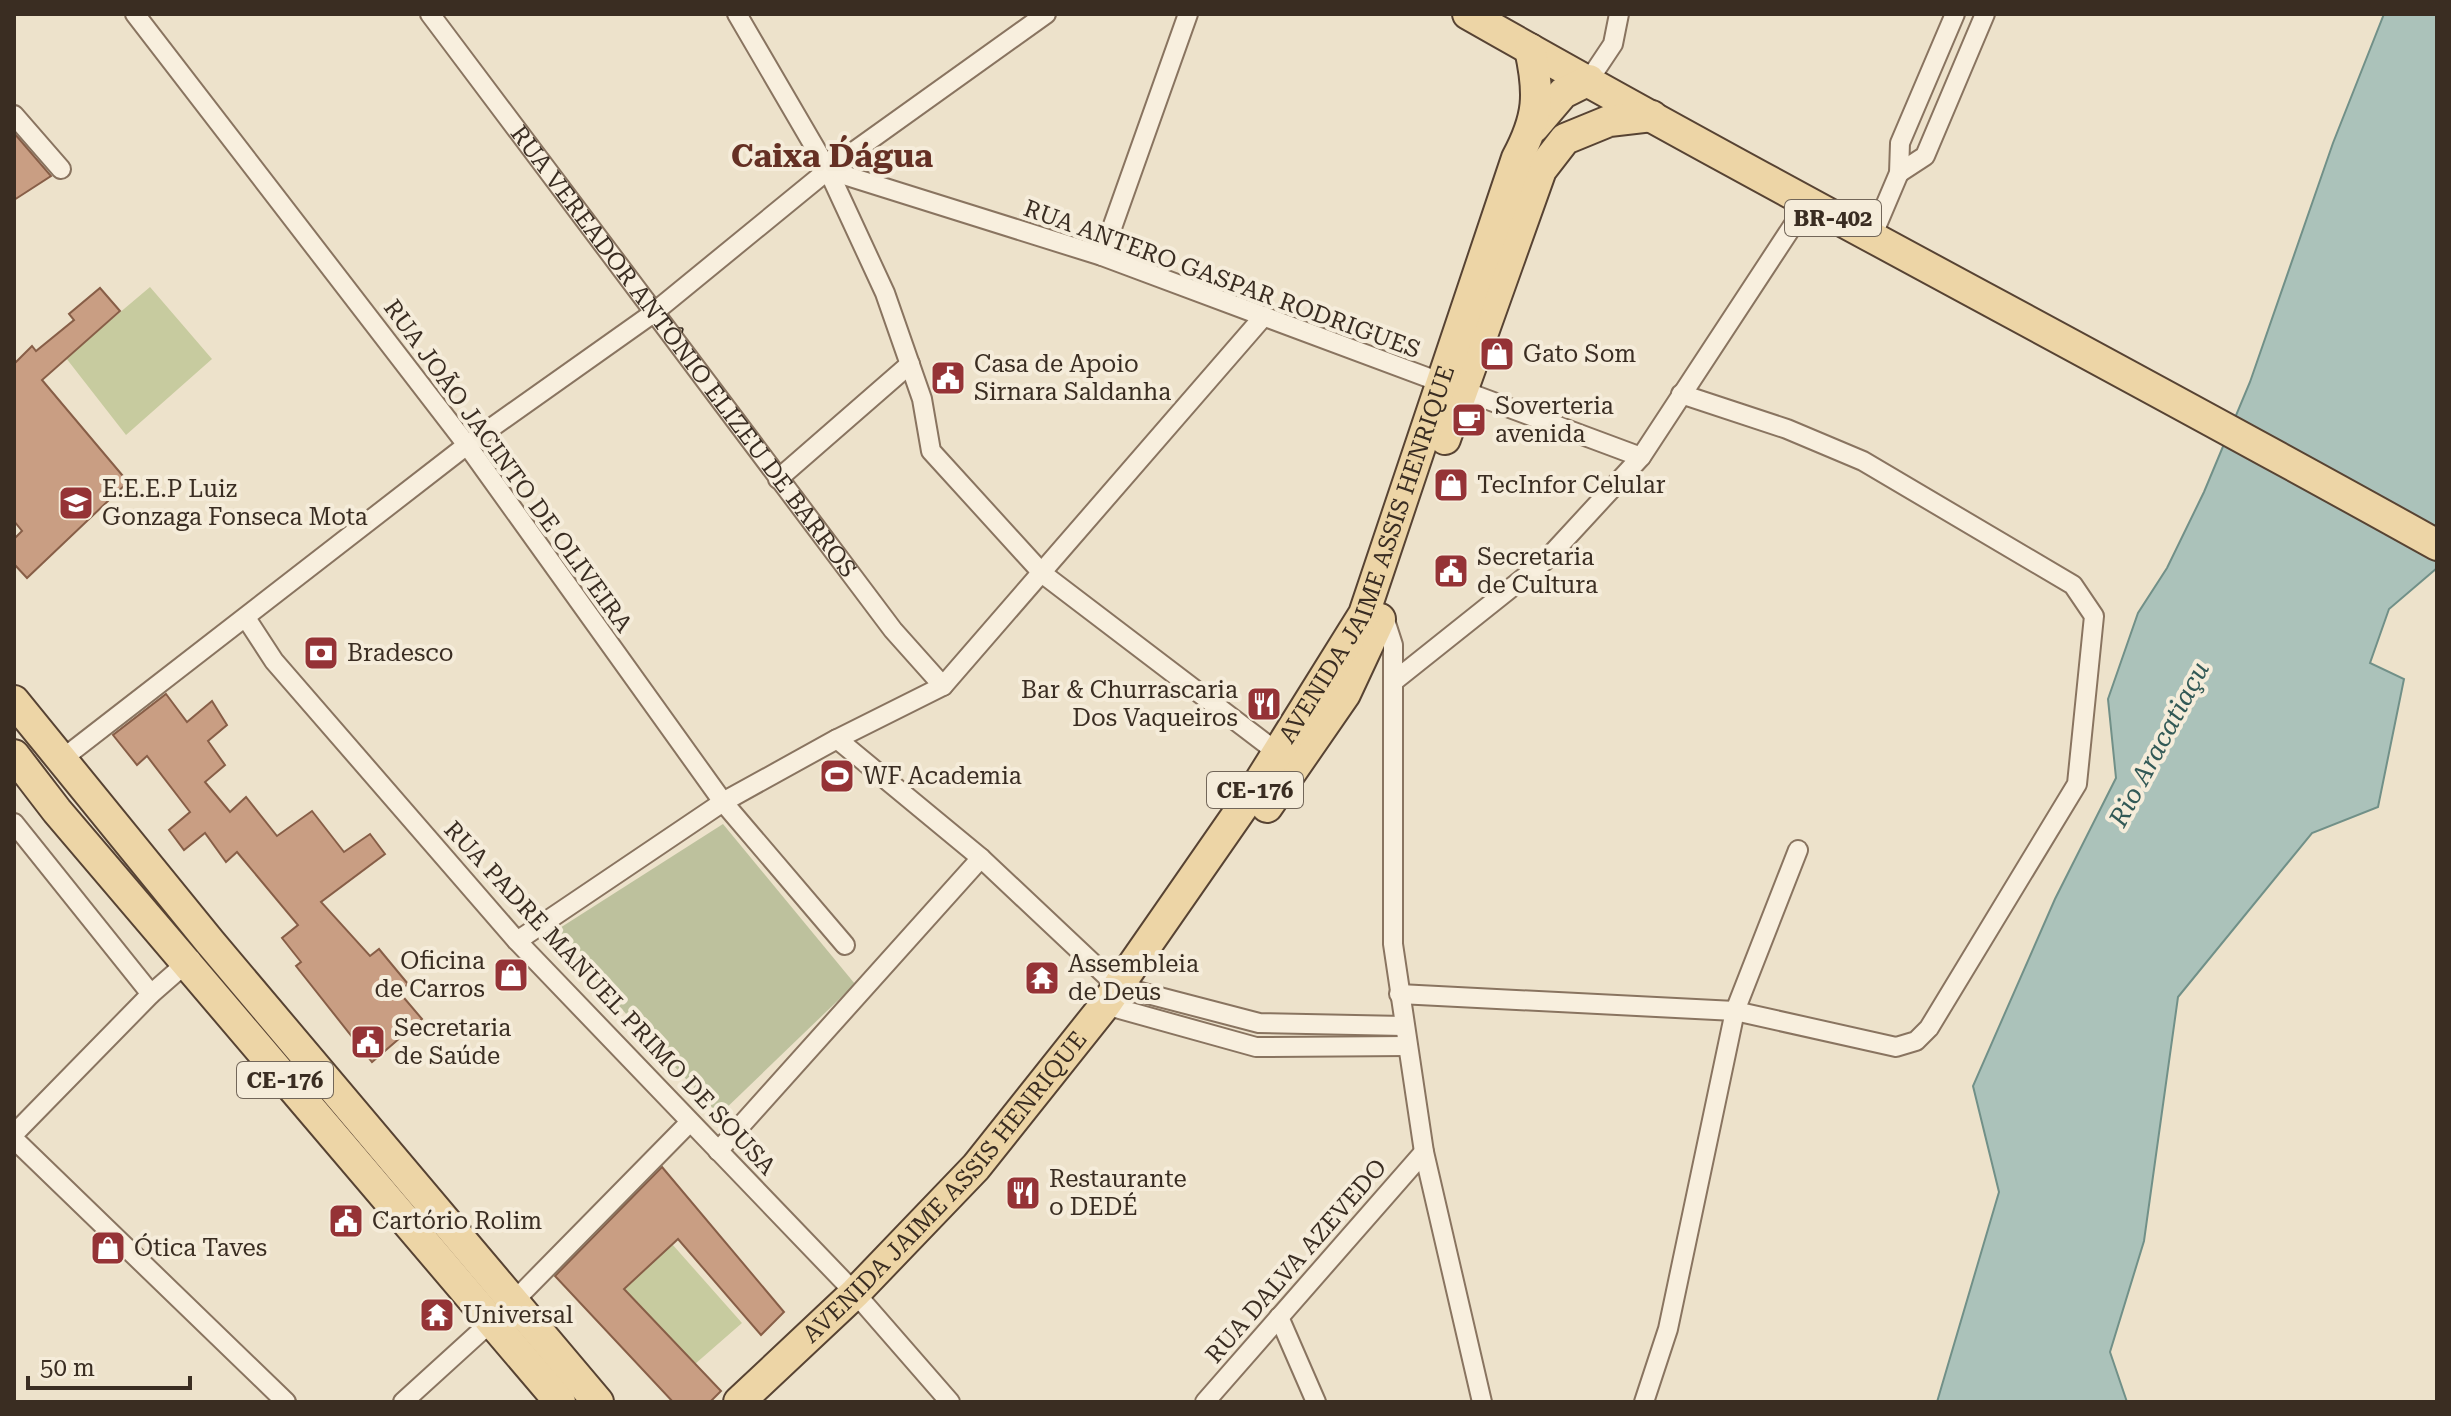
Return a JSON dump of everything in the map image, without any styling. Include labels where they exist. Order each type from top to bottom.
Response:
[{"type":"main road","name":"BR-402","points":[[1468,14],[1807,204],[2203,414],[2437,545]]},
{"type":"main road","name":"AVENIDA JAIME ASSIS HENRIQUE","points":[[739,1402],[861,1301],[1121,998],[1364,614],[1379,601],[1452,388],[1517,158],[1534,127],[1538,85],[1530,49]]},
{"type":"main road","points":[[1534,127],[1563,93],[1589,80]]},
{"type":"main road","points":[[1565,139],[1589,80]]},
{"type":"main road","points":[[1565,139],[1609,121],[1652,116]]},
{"type":"main road","name":"CE-176","points":[[1452,388],[1541,170],[1565,139]]},
{"type":"main road","name":"CE-176","points":[[1121,998],[1345,694],[1379,601]]},
{"type":"main road","name":"CE-176","points":[[14,701],[210,942],[598,1402]]},
{"type":"main road","name":"CE-176","points":[[14,755],[186,964],[490,1324],[560,1402]]},
{"type":"main road","name":"CE-176","points":[[769,1402],[861,1301]]},
{"type":"street","name":"RUA JOÃO JACINTO DE OLIVEIRA","points":[[135,14],[467,445],[723,802],[845,945]]},
{"type":"street","name":"RUA VEREADOR ANTÔNIO ELIZEU DE BARROS","points":[[430,14],[652,314],[893,630],[943,686]]},
{"type":"street","points":[[737,14],[828,170],[885,293],[922,399],[931,451],[1043,574],[1278,753]]},
{"type":"street","points":[[62,759],[467,445],[652,314],[828,170],[1046,14]]},
{"type":"street","points":[[1102,256],[1188,14]]},
{"type":"street","points":[[1589,80],[1613,44],[1619,14]]},
{"type":"street","points":[[1871,239],[1899,173],[1900,143],[1955,14]]},
{"type":"street","points":[[1899,173],[1925,156],[1985,14]]},
{"type":"street","points":[[14,115],[61,169]]},
{"type":"street","name":"RUA ANTERO GASPAR RODRIGUES","points":[[828,170],[1102,256],[1641,457]]},
{"type":"street","points":[[1393,682],[1546,560],[1641,457],[1807,204]]},
{"type":"street","points":[[517,941],[723,802],[837,739],[943,686],[1264,316]]},
{"type":"street","points":[[778,479],[910,364]]},
{"type":"street","points":[[1399,994],[1735,1011],[1896,1047],[1916,1041],[1929,1028],[2077,784],[2094,616],[2073,585],[1863,461],[1787,429],[1681,394]]},
{"type":"street","points":[[1379,601],[1393,645],[1393,944],[1399,994],[1424,1152],[1482,1402]]},
{"type":"street","name":"RUA PADRE MANUEL PRIMO DE SOUSA","points":[[246,618],[274,661],[517,941],[688,1124],[718,1151],[861,1301],[950,1402]]},
{"type":"street","points":[[837,739],[981,858],[1121,998],[1256,1047],[1407,1046]]},
{"type":"street","points":[[14,823],[151,994]]},
{"type":"street","points":[[1644,1402],[1668,1329],[1735,1011],[1798,850]]},
{"type":"street","points":[[718,1151],[981,858]]},
{"type":"street","points":[[210,942],[151,994],[14,1136],[286,1402]]},
{"type":"street","points":[[1121,998],[1259,1023],[1404,1026]]},
{"type":"street","points":[[403,1402],[513,1302],[688,1124]]},
{"type":"street","name":"RUA DALVA AZEVEDO","points":[[1205,1402],[1424,1152]]},
{"type":"street","points":[[1279,1317],[1316,1402]]},
{"type":"green space","points":[[150,287],[212,359],[126,435],[66,358]]},
{"type":"green space","points":[[723,824],[855,984],[719,1115],[552,933]]},
{"type":"green space","points":[[672,1244],[742,1323],[695,1364],[624,1289]]},
{"type":"water","name":"Rio Aracatiaçu","points":[[2384,14],[2437,14],[2437,568],[2389,609],[2370,663],[2404,679],[2378,807],[2312,833],[2178,997],[2144,1241],[2110,1352],[2127,1402],[1937,1402],[1999,1192],[1973,1086],[2055,899],[2116,778],[2108,699],[2138,613],[2167,568],[2204,492],[2250,382],[2333,143]]},
{"type":"building","points":[[14,133],[51,176],[14,200]]},
{"type":"building","points":[[100,288],[120,311],[42,380],[128,482],[27,578],[14,564],[14,539],[22,531],[14,521],[14,364],[32,346],[36,351],[74,320],[69,314]]},
{"type":"building","points":[[166,694],[187,722],[212,701],[227,725],[208,741],[225,765],[205,782],[230,812],[246,797],[277,836],[312,811],[344,852],[370,834],[385,854],[321,902],[370,956],[379,949],[408,984],[399,992],[422,1019],[372,1062],[296,966],[301,962],[282,938],[298,925],[237,852],[226,862],[205,833],[184,850],[169,830],[190,812],[147,756],[137,765],[113,735]]},
{"type":"building","points":[[662,1167],[784,1312],[761,1335],[678,1239],[624,1289],[721,1391],[710,1402],[673,1402],[555,1276]]},
{"type":"place","name":"Gato Som","points":[[1497,354]]},
{"type":"place","name":"Casa de Apoio Sirnara Saldanha","points":[[948,378]]},
{"type":"place","name":"Soverteria avenida","points":[[1469,420]]},
{"type":"place","name":"TecInfor Celular","points":[[1451,485]]},
{"type":"place","name":"E.E.E.P Luiz Gonzaga Fonseca Mota","points":[[76,503]]},
{"type":"place","name":"Secretaria de Cultura","points":[[1451,571]]},
{"type":"place","name":"Bradesco","points":[[321,653]]},
{"type":"place","name":"Bar & Churrascaria Dos Vaqueiros","points":[[1264,704]]},
{"type":"place","name":"WF Academia","points":[[837,776]]},
{"type":"place","name":"Oficina de Carros","points":[[511,975]]},
{"type":"place","name":"Assembleia de Deus","points":[[1042,978]]},
{"type":"place","name":"Secretaria de Saúde","points":[[368,1042]]},
{"type":"place","name":"Restaurante o DEDÉ","points":[[1023,1193]]},
{"type":"place","name":"Cartório Rolim","points":[[346,1221]]},
{"type":"place","name":"Ótica Taves","points":[[108,1248]]},
{"type":"place","name":"Universal","points":[[437,1315]]},
{"type":"district","name":"Caixa D´água","points":[[832,156]]}]
